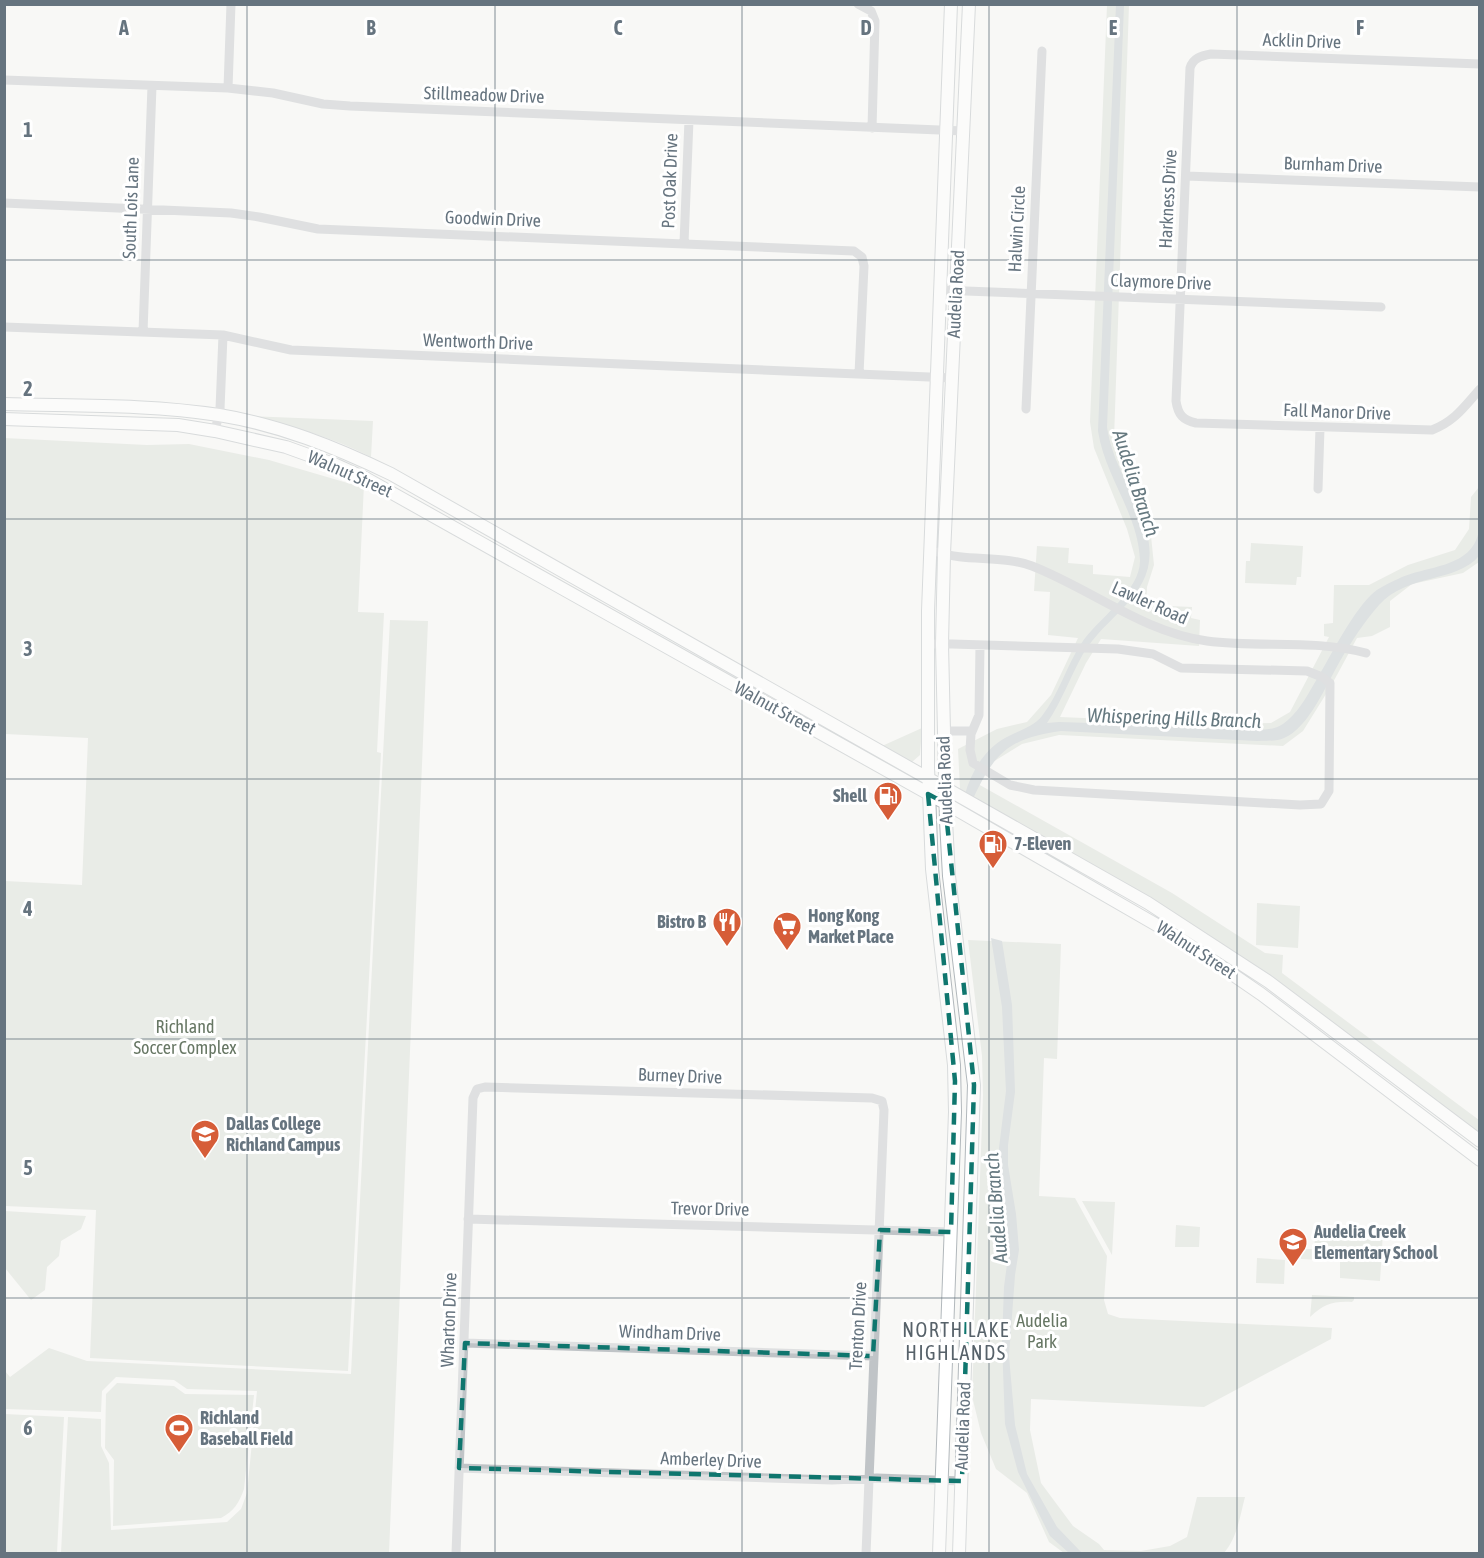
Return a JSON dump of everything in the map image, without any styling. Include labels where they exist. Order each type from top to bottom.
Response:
[{"type":"main road","name":"Audelia Road","points":[[939,1554],[956,1112],[950,1023],[932,869],[928,794],[927,644],[951,4]]},
{"type":"main road","name":"Audelia Road","points":[[959,1554],[974,1085],[949,876],[942,644],[969,4]]},
{"type":"main road","name":"Walnut Street","points":[[4,404],[178,410],[219,415],[272,427],[335,448],[391,474],[1148,903],[1217,947],[1343,1037],[1479,1141]]},
{"type":"main road","name":"Walnut Street","points":[[4,419],[178,426],[215,431],[296,450],[336,465],[404,498],[1181,939],[1261,994],[1479,1160]]},
{"type":"main road","points":[[404,498],[408,494],[435,507],[455,509]]},
{"type":"main road","points":[[563,588],[571,576]]},
{"type":"main road","points":[[690,661],[698,648]]},
{"type":"main road","points":[[950,1023],[966,1023]]},
{"type":"main road","points":[[951,1232],[970,1232]]},
{"type":"main road","points":[[945,1402],[964,1403]]},
{"type":"main road","points":[[944,1417],[964,1418]]},
{"type":"street","points":[[228,88],[231,4]]},
{"type":"street","points":[[858,4],[871,11],[875,21],[872,128]]},
{"type":"street","name":"Halwin Circle","points":[[1026,409],[1042,51]]},
{"type":"street","name":"Acklin Drive","points":[[1196,59],[1211,54],[1479,64]]},
{"type":"street","name":"Harkness Drive","points":[[1180,415],[1176,401],[1190,68],[1196,59]]},
{"type":"street","name":"Stillmeadow Drive","points":[[4,80],[228,88],[273,93],[323,104],[350,106],[964,131]]},
{"type":"street","name":"South Lois Lane","points":[[143,332],[152,86]]},
{"type":"street","name":"Post Oak Drive","points":[[684,243],[689,120]]},
{"type":"street","name":"Burnham Drive","points":[[1186,176],[1479,187]]},
{"type":"street","name":"Goodwin Drive","points":[[4,203],[231,213],[260,216],[318,229],[854,251],[862,257],[864,266],[859,374]]},
{"type":"street","name":"Claymore Drive","points":[[940,290],[1381,307]]},
{"type":"street","name":"Wentworth Drive","points":[[4,327],[223,335],[291,350],[953,378]]},
{"type":"street","points":[[215,431],[219,415],[223,335]]},
{"type":"street","name":"Fall Manor Drive","points":[[1180,415],[1186,421],[1196,423],[1432,430],[1446,425],[1456,417],[1479,389]]},
{"type":"street","points":[[1318,489],[1320,428]]},
{"type":"street","name":"Lawler Road","points":[[930,548],[944,554],[1030,565],[1073,584],[1160,629],[1208,641],[1335,646],[1365,653]]},
{"type":"street","points":[[927,644],[982,645],[1098,649],[1153,654],[1181,669],[1309,672],[1322,676],[1330,683],[1331,689],[1329,791],[1321,804],[1300,805],[1034,790],[1010,785],[973,763],[970,750],[972,731],[979,715],[982,645]]},
{"type":"street","points":[[944,731],[972,731]]},
{"type":"street","name":"Burney Drive","points":[[477,1089],[485,1087],[849,1098],[882,1101]]},
{"type":"street","name":"Wharton Drive","points":[[456,1554],[473,1098],[477,1089]]},
{"type":"street","name":"Trenton Drive","points":[[866,1554],[880,1230],[884,1110],[882,1101]]},
{"type":"street","name":"Trevor Drive","points":[[468,1219],[951,1232]]},
{"type":"street","name":"Windham Drive","points":[[465,1343],[873,1356]]},
{"type":"street","name":"Amberley Drive","points":[[459,1468],[832,1480],[869,1478],[962,1481]]},
{"type":"highlighted area","points":[[928,794],[945,803],[974,1085],[962,1481],[459,1468],[465,1343],[873,1356],[880,1230],[951,1232],[955,1081]]},
{"type":"green space","points":[[1107,5],[1129,5],[1114,439],[1150,526],[1154,565],[1147,587],[1146,605],[1192,607],[1191,618],[1200,620],[1199,646],[1101,639],[1086,663],[1060,717],[1224,724],[1271,723],[1290,712],[1329,637],[1324,636],[1324,624],[1333,623],[1334,585],[1369,585],[1408,565],[1455,550],[1469,529],[1471,497],[1479,487],[1479,562],[1463,573],[1412,584],[1390,601],[1390,627],[1372,636],[1357,638],[1303,731],[1283,746],[1059,735],[1022,744],[988,765],[978,784],[1172,893],[1265,953],[1283,955],[1282,973],[1479,1120],[1479,1135],[1163,907],[960,789],[958,749],[997,729],[1027,722],[1051,695],[1078,638],[1048,635],[1050,592],[1034,591],[1037,546],[1069,548],[1068,563],[1093,565],[1093,574],[1130,577],[1135,557],[1127,529],[1094,448],[1090,422]]},
{"type":"green space","points":[[249,416],[373,421],[371,457],[311,433]]},
{"type":"green space","name":"Richland Soccer Complex","points":[[4,438],[147,445],[189,444],[269,460],[351,484],[364,484],[358,612],[384,613],[377,752],[381,753],[348,1371],[90,1358],[96,1210],[5,1206],[5,881],[82,885],[88,738],[5,734]]},
{"type":"green space","points":[[1251,543],[1303,546],[1301,577],[1297,577],[1296,585],[1245,583],[1246,561],[1250,561]]},
{"type":"green space","points":[[390,620],[428,621],[389,1553],[61,1553],[68,1417],[101,1419],[101,1446],[109,1463],[111,1530],[227,1522],[241,1509],[247,1493],[257,1391],[187,1389],[174,1380],[116,1377],[102,1391],[101,1412],[5,1409],[5,1371],[10,1377],[49,1348],[87,1361],[351,1374]]},
{"type":"green space","points":[[922,728],[920,755],[912,762],[882,746]]},
{"type":"green space","points":[[1257,903],[1300,906],[1298,948],[1256,945]]},
{"type":"green space","name":"Audelia Park","points":[[968,940],[1061,944],[1057,1059],[1044,1058],[1039,1196],[1075,1198],[1107,1256],[1104,1300],[1108,1314],[1120,1318],[1332,1328],[1331,1339],[1204,1407],[1031,1399],[1030,1430],[1041,1483],[1073,1526],[1104,1550],[1141,1551],[1170,1546],[1187,1537],[1197,1497],[1245,1497],[1235,1534],[1224,1553],[1064,1553],[1049,1542],[1027,1493],[996,1469],[981,1433],[972,1396],[983,1095],[982,1056]]},
{"type":"green space","points":[[1082,1201],[1115,1202],[1112,1255]]},
{"type":"green space","points":[[5,1211],[86,1216],[81,1229],[61,1241],[59,1256],[47,1267],[45,1290],[31,1300],[5,1268]]},
{"type":"green space","points":[[1176,1225],[1200,1227],[1199,1247],[1175,1247]]},
{"type":"green space","points":[[1316,1230],[1383,1232],[1380,1281],[1340,1278],[1340,1261],[1301,1259],[1301,1249],[1314,1249]]},
{"type":"green space","points":[[1257,1258],[1285,1260],[1284,1284],[1256,1283]]},
{"type":"green space","points":[[1312,1295],[1354,1297],[1354,1300],[1329,1304],[1310,1317]]},
{"type":"green space","name":"Richland Baseball Field","points":[[117,1383],[174,1386],[185,1394],[254,1395],[244,1489],[233,1509],[221,1518],[113,1526],[114,1460],[105,1448],[106,1394]]},
{"type":"green space","points":[[5,1414],[64,1417],[57,1553],[5,1553]]},
{"type":"shaded area","points":[[1116,5],[1124,5],[1107,427],[1114,454],[1142,517],[1150,551],[1148,569],[1141,585],[1083,654],[1047,723],[1252,730],[1276,727],[1293,716],[1301,706],[1348,626],[1374,592],[1409,574],[1458,559],[1475,543],[1479,530],[1479,556],[1458,571],[1404,588],[1379,605],[1340,661],[1309,715],[1293,733],[1284,738],[1257,741],[1061,731],[1043,734],[1016,743],[1005,750],[988,770],[973,799],[965,794],[976,767],[1002,739],[1032,725],[1042,716],[1081,644],[1126,594],[1133,583],[1140,560],[1134,526],[1107,464],[1098,431]]},
{"type":"shaded area","points":[[991,938],[1002,941],[1012,1005],[1015,1092],[1008,1145],[1008,1165],[1019,1250],[1009,1356],[1015,1425],[1027,1474],[1057,1527],[1082,1553],[1069,1553],[1050,1536],[1018,1472],[1005,1424],[1002,1342],[1004,1287],[1009,1249],[999,1148],[1006,1091],[1002,1007]]},
{"type":"place","name":"Shell","points":[[888,822]]},
{"type":"place","name":"7-Eleven","points":[[993,870]]},
{"type":"place","name":"Bistro B","points":[[727,948]]},
{"type":"place","name":"Hong Kong Market Place","points":[[787,952]]},
{"type":"place","name":"Dallas College Richland Campus","points":[[205,1160]]},
{"type":"place","name":"Audelia Creek Elementary School","points":[[1293,1268]]},
{"type":"place","name":"Richland Baseball Field","points":[[179,1454]]},
{"type":"district","name":"NORTH LAKE HIGHLANDS","points":[[956,1342]]},
{"type":"water label","name":"Audelia Branch","points":[[1136,483]]},
{"type":"water label","name":"Whispering Hills Branch","points":[[1174,718]]},
{"type":"water label","name":"Audelia Branch","points":[[996,1208]]}]
